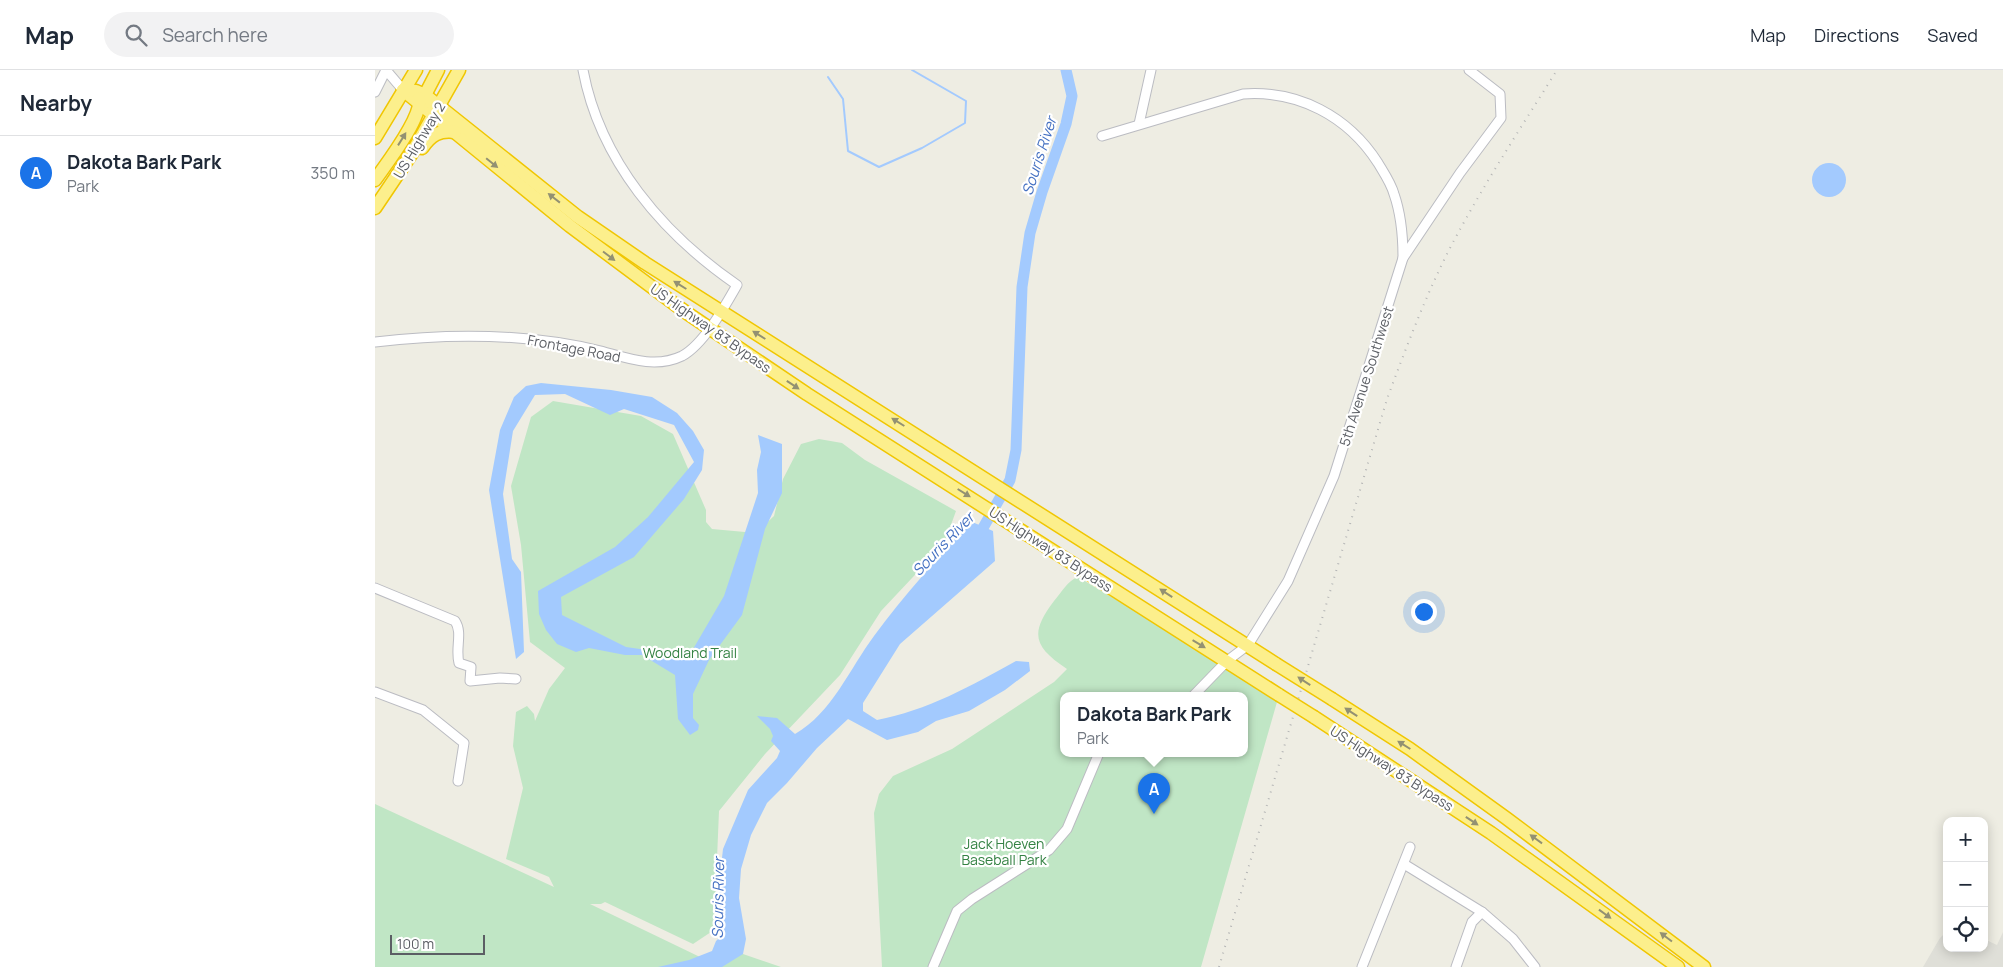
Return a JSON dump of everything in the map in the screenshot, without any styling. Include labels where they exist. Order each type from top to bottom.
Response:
[{"type":"highway","name":"US Highway 2","points":[[375,208],[412,153],[423,102],[416,70]]},
{"type":"highway","points":[[375,180],[412,123],[438,70]]},
{"type":"highway","name":"US Highway 2","points":[[375,138],[423,102],[459,70]]},
{"type":"highway","name":"US Highway 83 Bypass","points":[[423,102],[455,132],[570,226],[709,328],[807,394],[1227,661],[1491,833],[1678,967]]},
{"type":"highway","name":"US Highway 83 Bypass","points":[[423,102],[578,217],[721,311],[1410,749],[1506,818],[1705,967]]},
{"type":"highway","points":[[375,213],[427,140],[438,132],[455,132]]},
{"type":"street","points":[[375,92],[386,70],[423,102]]},
{"type":"street","name":"Frontage Road","points":[[375,342],[463,335],[511,337],[587,348],[651,363],[683,355],[696,344],[709,328],[737,285],[704,262],[673,234],[645,201],[606,139],[595,115],[583,70]]},
{"type":"street","points":[[1139,124],[1151,70]]},
{"type":"street","name":"5th Avenue Southwest","points":[[1248,645],[1288,581],[1334,476],[1403,258],[1443,197],[1501,118],[1500,94],[1469,70]]},
{"type":"street","points":[[1102,136],[1243,94],[1281,95],[1318,108],[1354,133],[1370,151],[1382,170],[1394,192],[1399,212],[1403,235],[1403,258]]},
{"type":"street","points":[[375,588],[455,621],[459,628],[456,653],[459,663],[471,667],[471,680],[516,679]]},
{"type":"street","points":[[1196,692],[1227,661],[1248,645]]},
{"type":"street","points":[[375,692],[423,710],[464,743],[458,781]]},
{"type":"street","points":[[933,967],[957,911],[972,899],[1049,850],[1063,834],[1097,757]]},
{"type":"street","points":[[1362,967],[1410,847]]},
{"type":"street","points":[[1404,864],[1482,912],[1513,939],[1535,967]]},
{"type":"street","points":[[1456,967],[1472,922],[1482,912]]},
{"type":"shaded area","points":[[2003,932],[2003,967],[1923,967],[1943,935],[1943,952],[1988,952],[1988,941],[1997,945]]},
{"type":"green space","name":"Woodland Trail","points":[[553,401],[641,416],[673,434],[706,510],[706,522],[712,529],[756,533],[774,516],[783,479],[801,444],[819,439],[842,443],[865,460],[956,511],[944,544],[881,611],[840,675],[765,754],[719,811],[714,930],[693,944],[605,902],[590,904],[700,957],[743,954],[781,967],[375,967],[375,804],[554,887],[549,877],[506,859],[523,788],[513,746],[516,712],[527,706],[534,714],[535,721],[549,689],[565,668],[530,642],[521,545],[511,486],[531,417]]},
{"type":"green space","name":"Jack Hoeven Baseball Park","points":[[1078,577],[1216,659],[1277,702],[1201,967],[882,967],[874,813],[879,794],[893,776],[952,749],[1054,682],[1067,669],[1042,647],[1038,631],[1046,612],[1071,581]]},
{"type":"water","points":[[1829,163],[1836,164],[1841,168],[1845,173],[1845,187],[1841,192],[1836,196],[1829,197],[1822,196],[1817,192],[1813,187],[1812,180],[1813,173],[1817,168],[1822,164]]},
{"type":"water","points":[[541,383],[611,390],[652,397],[677,413],[693,431],[704,450],[702,470],[684,499],[634,557],[561,597],[562,615],[626,647],[689,656],[724,596],[758,493],[757,470],[761,452],[758,435],[782,444],[782,493],[765,529],[742,615],[709,660],[693,694],[693,718],[699,725],[698,730],[690,735],[678,719],[675,675],[642,655],[625,655],[589,648],[576,652],[557,644],[546,630],[539,614],[538,591],[615,547],[648,517],[694,462],[674,425],[624,409],[610,415],[565,394],[535,395],[513,431],[503,494],[512,559],[521,572],[524,652],[516,659],[489,490],[500,430],[514,397],[526,386]]},
{"type":"water","points":[[970,521],[993,531],[995,561],[900,644],[863,703],[863,711],[877,720],[895,716],[949,696],[1016,661],[1029,662],[1030,671],[1005,690],[969,711],[936,721],[918,732],[887,740],[848,719],[817,748],[767,803],[751,835],[741,869],[739,898],[746,939],[743,954],[722,967],[658,967],[689,960],[712,951],[716,941],[722,935],[719,885],[723,849],[748,790],[777,758],[780,751],[771,741],[773,736],[770,729],[757,716],[777,718],[795,734],[808,725],[830,702],[885,621]]},
{"type":"waterway","points":[[828,77],[843,99],[848,151],[879,167],[922,148],[965,123],[966,101],[912,70]]},
{"type":"waterway","name":"Souris River","points":[[975,537],[983,528],[1010,480],[1016,450],[1022,287],[1030,233],[1066,124],[1072,96],[1066,70]]},
{"type":"railway","points":[[1219,967],[1394,380],[1424,304],[1462,225],[1557,70]]},
{"type":"place","name":"Dakota Bark Park","points":[[1154,814]]}]
